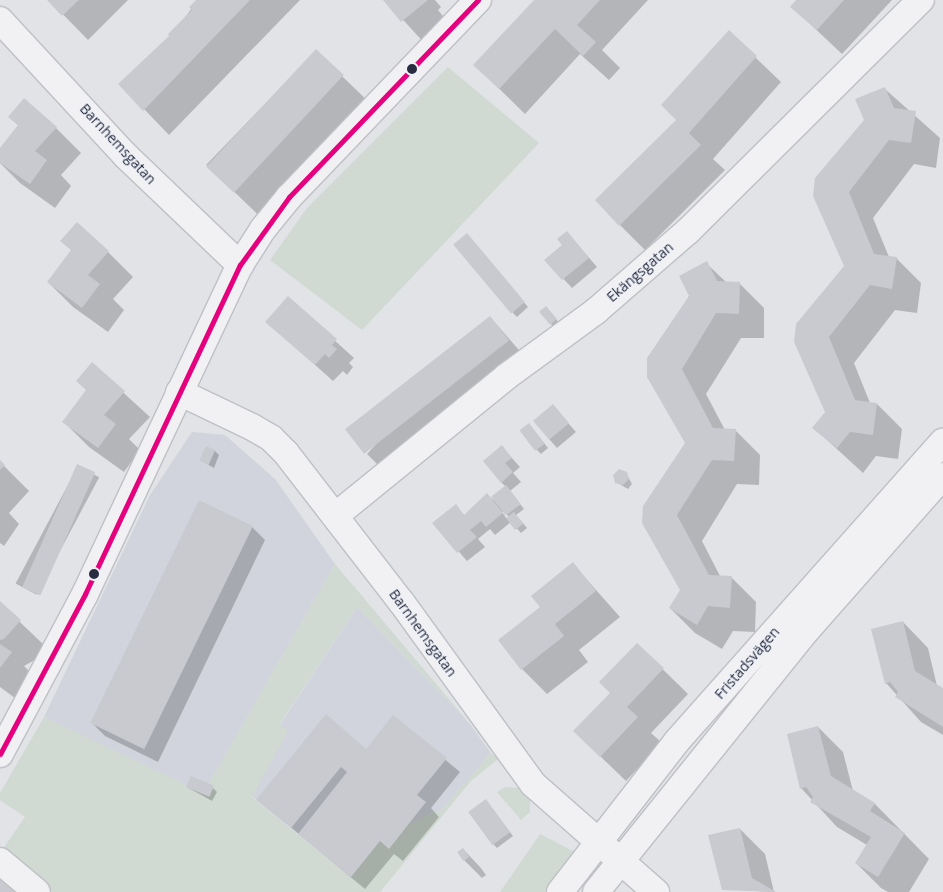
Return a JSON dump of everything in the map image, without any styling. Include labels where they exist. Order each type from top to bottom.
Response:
[{"type":"street","points":[[0,754],[85,594],[240,266],[263,229],[289,198],[478,0]]},
{"type":"street","name":"Ekängsgatan","points":[[335,516],[508,376],[596,311],[681,237],[920,0]]},
{"type":"street","name":"Barnhemsgatan","points":[[0,20],[126,156],[240,266]]},
{"type":"street","name":"Barnhemsgatan","points":[[179,392],[271,438],[335,516],[532,784],[619,862],[656,892]]},
{"type":"street","name":"Fristadsvägen","points":[[560,892],[738,669],[943,442]]},
{"type":"street","name":"Fristadsvägen","points":[[596,892],[807,630],[943,476]]},
{"type":"street","points":[[0,860],[37,892]]},
{"type":"shaded area","points":[[448,67],[539,143],[362,330],[270,260],[307,208]]},
{"type":"shaded area","points":[[192,432],[225,435],[275,479],[335,564],[203,794],[44,717],[150,495]]},
{"type":"shaded area","points":[[335,564],[470,724],[357,607],[279,725],[288,731],[252,797],[348,875],[378,839],[433,812],[440,811],[491,753],[498,759],[471,781],[380,892],[44,892],[0,853],[25,817],[0,800],[0,793],[44,717],[203,793]]},
{"type":"shaded area","points":[[357,607],[470,724],[491,753],[440,812],[432,812],[348,875],[252,796],[287,731],[279,726]]},
{"type":"shaded area","points":[[505,787],[520,788],[530,799],[530,812],[521,820],[497,792]]},
{"type":"shaded area","points":[[540,834],[575,852],[549,892],[500,892]]},
{"type":"building","points":[[47,0],[79,0],[62,16]]},
{"type":"building","points":[[196,0],[250,0],[143,111],[118,84],[169,36],[168,34],[192,10],[189,7]]},
{"type":"building","points":[[383,0],[428,0],[401,22]]},
{"type":"building","points":[[534,0],[600,0],[577,25],[596,42],[583,56],[555,29],[499,89],[473,65]]},
{"type":"building","points":[[796,0],[844,0],[817,30],[790,7]]},
{"type":"building","points":[[729,30],[757,56],[689,133],[701,145],[619,226],[595,200],[676,120],[661,105]]},
{"type":"building","points":[[316,49],[344,75],[234,193],[206,167]]},
{"type":"building","points":[[885,87],[894,108],[916,111],[911,143],[889,140],[849,192],[874,254],[897,257],[892,289],[870,285],[829,337],[855,400],[877,403],[873,435],[850,432],[837,448],[812,428],[825,412],[794,342],[796,324],[844,266],[813,196],[815,178],[864,120],[855,99]]},
{"type":"building","points":[[24,98],[57,127],[35,151],[47,160],[30,184],[0,163],[0,148],[18,125],[8,117]]},
{"type":"building","points":[[77,222],[109,251],[88,275],[100,284],[82,308],[47,282],[71,250],[60,241]]},
{"type":"building","points":[[567,231],[589,258],[562,280],[544,260],[562,245],[557,239]]},
{"type":"building","points":[[467,233],[525,302],[511,314],[453,245]]},
{"type":"building","points":[[707,261],[717,281],[740,282],[739,314],[716,313],[682,369],[713,428],[736,429],[734,461],[712,460],[677,515],[709,575],[732,576],[730,608],[708,606],[697,625],[669,608],[680,590],[642,523],[643,506],[685,443],[647,377],[647,358],[689,296],[679,276]]},
{"type":"building","points":[[288,296],[337,339],[332,345],[337,349],[329,358],[325,354],[315,365],[265,322]]},
{"type":"building","points":[[546,306],[557,319],[550,325],[539,312]]},
{"type":"building","points":[[490,316],[509,340],[364,454],[345,429]]},
{"type":"building","points":[[92,362],[125,391],[104,415],[116,424],[98,448],[62,422],[86,390],[76,381]]},
{"type":"building","points":[[553,404],[569,423],[549,440],[533,421]]},
{"type":"building","points":[[529,423],[545,444],[535,451],[519,430]]},
{"type":"building","points":[[502,445],[512,458],[505,463],[513,472],[501,483],[483,461]]},
{"type":"building","points":[[206,446],[215,450],[209,465],[199,461]]},
{"type":"building","points":[[0,460],[5,465],[0,470]]},
{"type":"building","points":[[77,464],[95,472],[40,595],[22,587]]},
{"type":"building","points":[[619,469],[627,472],[629,479],[623,485],[615,483],[613,475]]},
{"type":"building","points":[[506,485],[521,504],[506,516],[491,497]]},
{"type":"building","points":[[487,493],[503,513],[486,527],[481,521],[470,530],[477,537],[457,553],[432,523],[456,504],[464,515]]},
{"type":"building","points":[[199,500],[253,526],[144,749],[90,723]]},
{"type":"building","points":[[514,512],[523,524],[515,530],[506,518]]},
{"type":"building","points":[[573,562],[596,591],[555,624],[564,636],[521,670],[498,640],[540,607],[531,596]]},
{"type":"building","points":[[0,601],[21,620],[4,639],[0,640]]},
{"type":"building","points":[[903,621],[915,671],[943,688],[943,727],[895,697],[898,692],[890,682],[885,684],[871,629]]},
{"type":"building","points":[[637,643],[664,668],[627,707],[638,717],[600,757],[573,731],[610,693],[599,682]]},
{"type":"building","points":[[0,644],[12,652],[0,668]]},
{"type":"building","points":[[326,714],[366,749],[393,715],[447,758],[417,795],[426,802],[389,849],[380,841],[351,877],[298,834],[347,772],[341,767],[291,828],[256,800]]},
{"type":"building","points":[[818,726],[831,776],[875,803],[870,811],[905,833],[878,877],[855,863],[871,837],[810,802],[813,797],[806,787],[800,789],[787,734]]},
{"type":"building","points":[[191,776],[214,786],[209,797],[186,787]]},
{"type":"building","points":[[486,799],[510,832],[492,845],[468,812]]},
{"type":"building","points":[[740,828],[752,878],[776,892],[722,890],[708,835]]},
{"type":"building","points":[[463,848],[469,857],[463,861],[457,852]]},
{"type":"building","points":[[0,873],[27,892],[0,892]]},
{"type":"transit line","points":[[0,754],[85,594],[240,265],[289,197],[478,0]]}]
